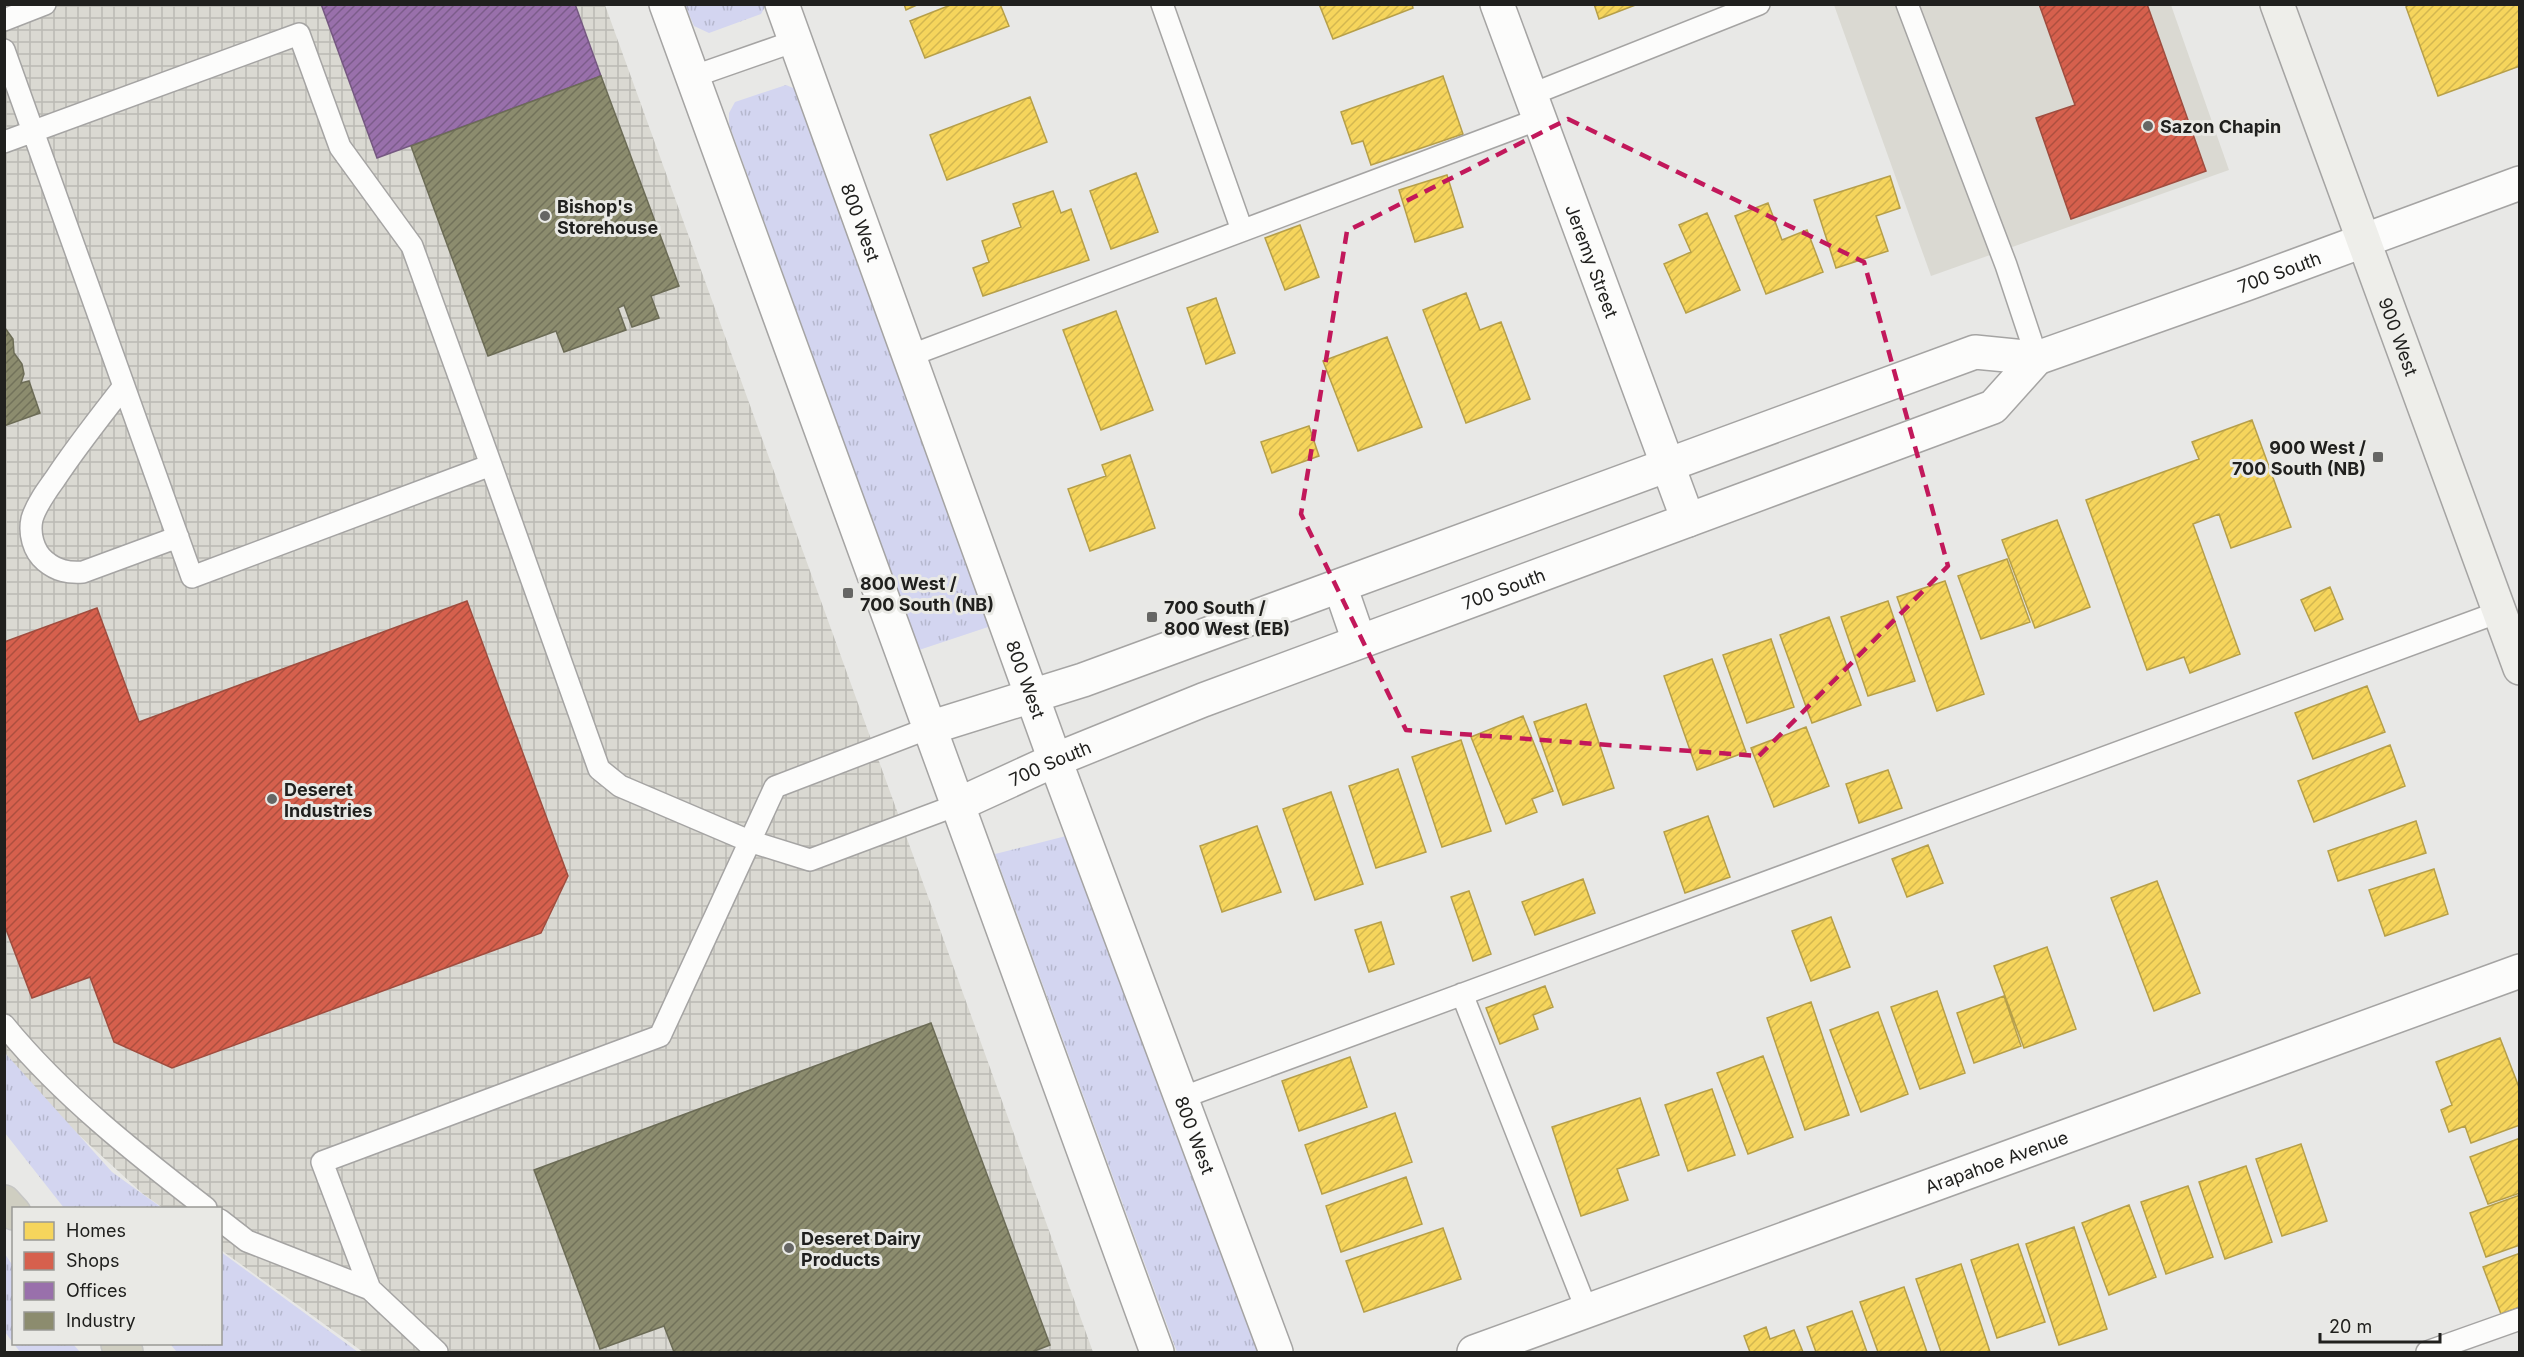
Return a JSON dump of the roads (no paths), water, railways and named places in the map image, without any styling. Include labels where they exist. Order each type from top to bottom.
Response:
[{"type":"main road","name":"900 West","points":[[2277,4],[2520,668]]},
{"type":"street","points":[[666,4],[1157,1353]]},
{"type":"street","name":"800 West","points":[[782,4],[1056,760],[1276,1353]]},
{"type":"street","name":"Jeremy Street","points":[[1497,4],[1688,520]]},
{"type":"street","name":"700 South","points":[[929,728],[1083,680],[1975,352],[2037,358],[2520,183]]},
{"type":"street","name":"700 South","points":[[957,805],[1056,760],[1203,700],[1993,407],[2037,358]]},
{"type":"street","points":[[1340,586],[1359,641]]},
{"type":"street","name":"Arapahoe Avenue","points":[[1474,1353],[2520,971]]},
{"type":"lane","points":[[4,20],[45,4]]},
{"type":"lane","points":[[1162,4],[1242,230]]},
{"type":"lane","points":[[909,356],[1242,230],[1535,107],[1759,4]]},
{"type":"lane","points":[[1908,4],[2006,265],[2037,358]]},
{"type":"lane","points":[[4,142],[299,34],[340,147],[412,246],[600,769],[620,786],[748,841],[810,860],[957,805]]},
{"type":"lane","points":[[692,77],[795,41]]},
{"type":"lane","points":[[4,50],[192,577],[491,465]]},
{"type":"lane","points":[[124,386],[78,443],[45,494],[32,518],[31,537],[39,556],[51,566],[66,573],[83,572],[178,537]]},
{"type":"lane","points":[[1181,1098],[2499,612]]},
{"type":"lane","points":[[370,1289],[322,1162],[660,1036],[748,841],[775,787],[929,728]]},
{"type":"lane","points":[[1462,994],[1587,1311]]},
{"type":"lane","points":[[4,1025],[59,1083],[132,1150],[203,1207]]},
{"type":"lane","points":[[222,1222],[247,1241],[370,1289],[437,1353]]},
{"type":"lane","points":[[2427,1353],[2520,1319]]},
{"type":"place","name":"Sazon Chapin","points":[[2148,126]]},
{"type":"place","name":"Bishop's Storehouse","points":[[545,216]]},
{"type":"place","name":"900 West / 700 South (NB)","points":[[2378,457]]},
{"type":"place","name":"800 West / 700 South (NB)","points":[[848,593]]},
{"type":"place","name":"700 South / 800 West (EB)","points":[[1152,617]]},
{"type":"place","name":"Deseret Industries","points":[[272,799]]},
{"type":"place","name":"Deseret Dairy Products","points":[[789,1248]]}]
